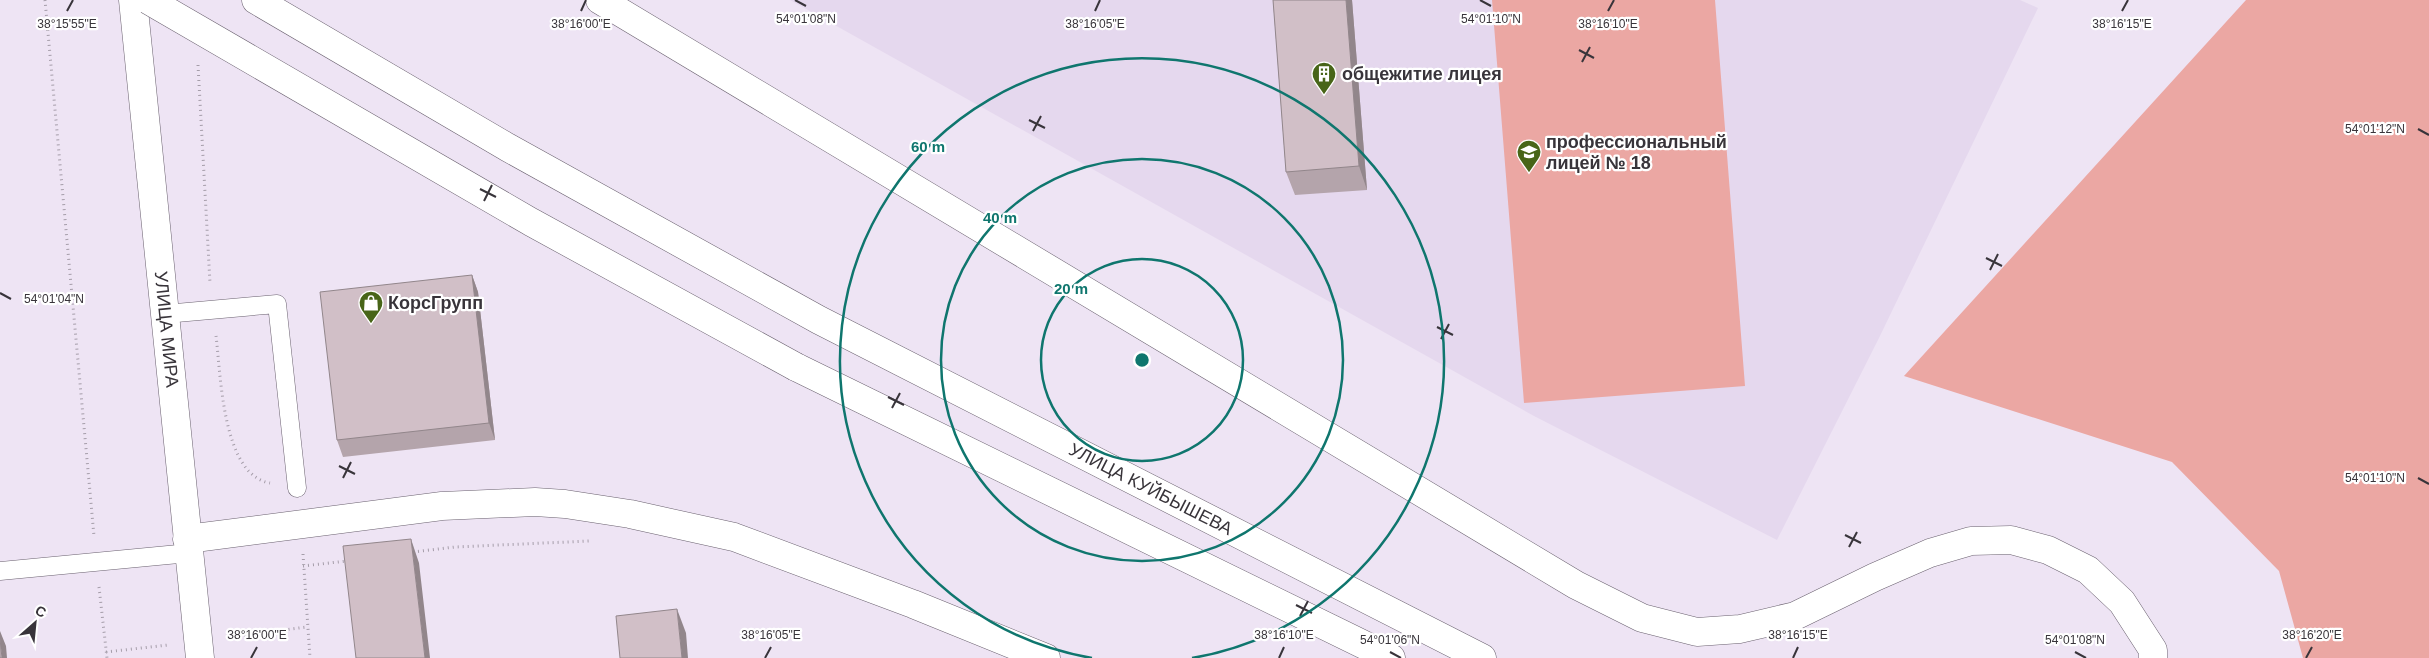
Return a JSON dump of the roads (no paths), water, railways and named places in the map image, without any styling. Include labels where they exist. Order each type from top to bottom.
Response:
[{"type":"main road","name":"УЛИЦА МИРА","points":[[133,0],[200,658]]},
{"type":"main road","points":[[148,0],[531,222],[796,367],[1106,521],[1391,658]]},
{"type":"main road","name":"УЛИЦА КУЙБЫШЕВА","points":[[256,0],[507,147],[819,320],[1482,658]]},
{"type":"main road","points":[[600,0],[1559,574],[1642,618],[1697,632],[1740,629],[1795,616],[1875,577],[1930,553],[1971,541],[2011,540],[2048,550],[2088,570],[2122,602],[2153,654]]},
{"type":"main road","points":[[188,546],[302,524],[442,506],[536,502],[630,514],[734,537],[913,604],[1046,658]]},
{"type":"lane","points":[[164,314],[277,304],[297,488]]},
{"type":"lane","points":[[0,571],[97,562],[188,546]]},
{"type":"place","name":"общежитие лицея","points":[[1324,95]]},
{"type":"place","name":"профессиональный лицей № 18","points":[[1529,173]]},
{"type":"place","name":"КорсГрупп","points":[[371,324]]}]
